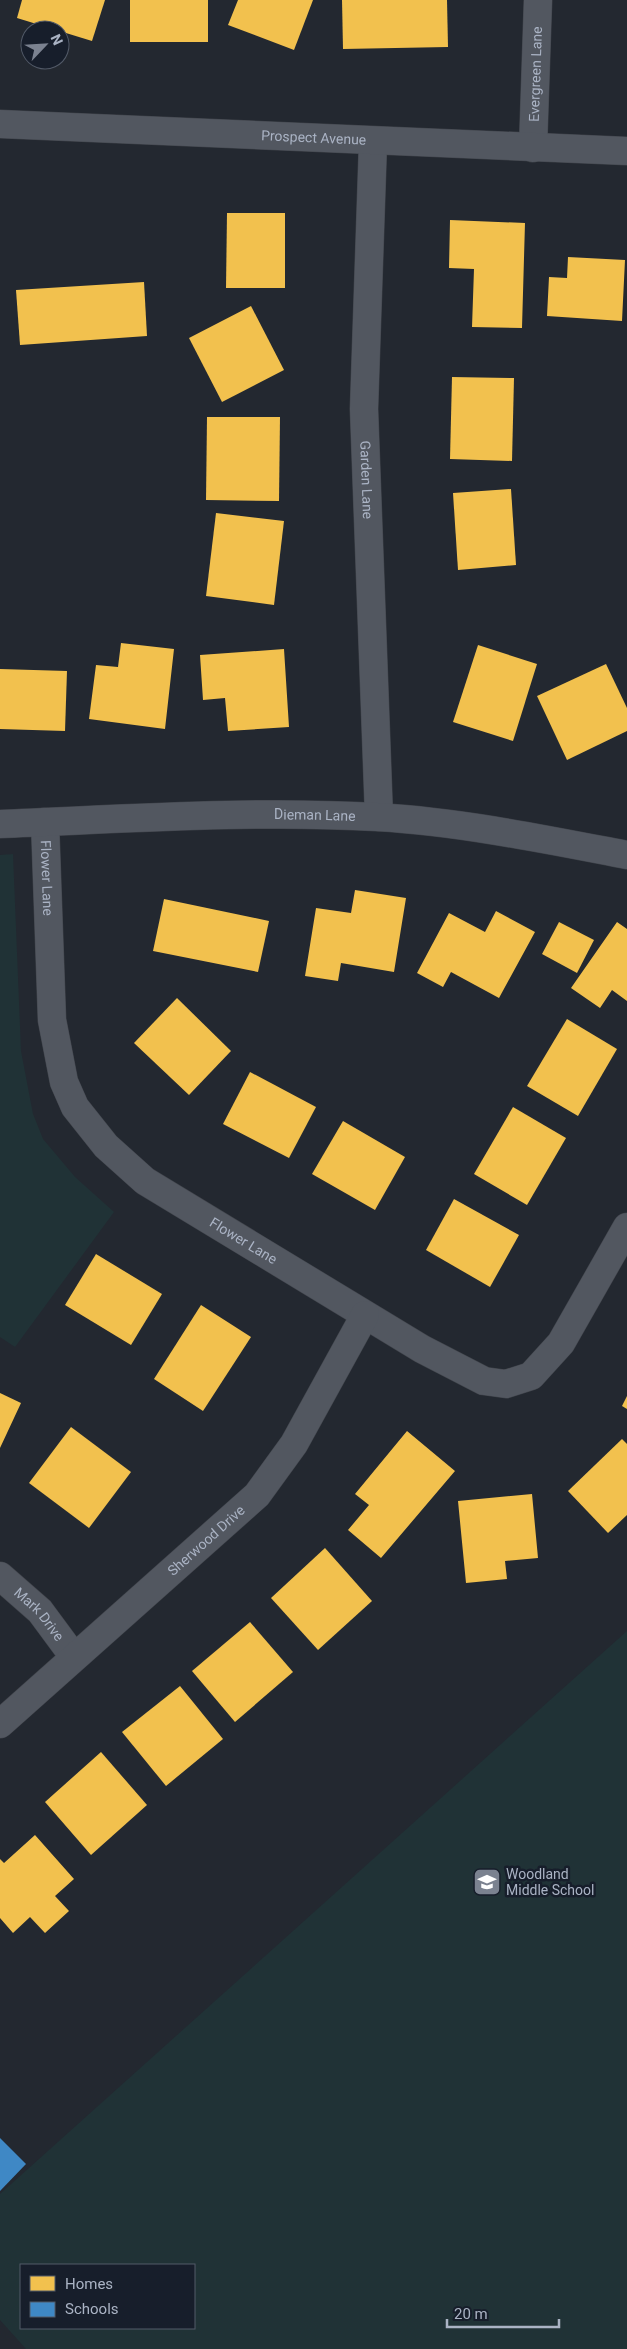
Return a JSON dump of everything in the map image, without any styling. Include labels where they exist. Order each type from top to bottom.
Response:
[{"type":"street","name":"Evergreen Lane","points":[[533,148],[538,0]]},
{"type":"street","name":"Prospect Avenue","points":[[0,124],[373,142],[627,151]]},
{"type":"street","name":"Garden Lane","points":[[373,142],[364,409],[379,818]]},
{"type":"street","name":"Dieman Lane","points":[[0,824],[287,814],[379,818],[516,833],[627,855]]},
{"type":"street","name":"Flower Lane","points":[[45,822],[52,1020],[64,1082],[75,1107],[106,1146],[145,1181],[422,1349],[484,1381],[506,1384],[530,1376],[561,1344],[627,1227]]},
{"type":"street","name":"Sherwood Drive","points":[[0,1724],[257,1494],[294,1444],[365,1316]]},
{"type":"street","name":"Mark Drive","points":[[0,1576],[40,1612],[74,1657]]},
{"type":"shaded area","points":[[13,854],[21,1051],[33,1114],[43,1139],[75,1177],[114,1212],[15,1347],[0,1337],[0,855]]},
{"type":"shaded area","name":"Woodland Middle School","points":[[627,1631],[627,2349],[26,2349],[0,2320],[0,2194]]},
{"type":"building: Homes","points":[[22,0],[105,0],[92,41],[70,34],[70,20],[24,20],[17,18]]},
{"type":"building: Homes","points":[[130,0],[208,0],[208,42],[130,42]]},
{"type":"building: Homes","points":[[238,0],[313,0],[294,50],[228,25]]},
{"type":"building: Homes","points":[[342,0],[447,0],[448,47],[343,49]]},
{"type":"building: Homes","points":[[227,213],[285,213],[285,288],[226,288]]},
{"type":"building: Homes","points":[[450,220],[525,223],[522,328],[472,327],[474,269],[449,268]]},
{"type":"building: Homes","points":[[568,257],[625,260],[622,321],[547,316],[549,277],[567,278]]},
{"type":"building: Homes","points":[[144,282],[147,336],[20,345],[16,290]]},
{"type":"building: Homes","points":[[251,306],[284,370],[222,402],[189,338]]},
{"type":"building: Homes","points":[[452,377],[514,378],[512,461],[450,459]]},
{"type":"building: Homes","points":[[207,417],[280,417],[279,501],[206,500]]},
{"type":"building: Homes","points":[[511,489],[516,565],[458,570],[453,493]]},
{"type":"building: Homes","points":[[216,513],[284,521],[274,605],[206,596]]},
{"type":"building: Homes","points":[[121,643],[174,649],[165,729],[89,719],[96,665],[118,667]]},
{"type":"building: Homes","points":[[478,645],[537,664],[513,741],[453,722]]},
{"type":"building: Homes","points":[[284,649],[289,727],[228,731],[225,698],[203,700],[200,655]]},
{"type":"building: Homes","points":[[606,664],[627,708],[627,731],[567,760],[537,696]]},
{"type":"building: Homes","points":[[0,669],[67,671],[65,731],[0,729]]},
{"type":"building: Homes","points":[[355,890],[406,898],[394,972],[341,963],[338,981],[305,976],[316,908],[351,913]]},
{"type":"building: Homes","points":[[164,899],[269,921],[258,972],[153,951]]},
{"type":"building: Homes","points":[[496,911],[535,932],[499,998],[451,972],[443,987],[417,973],[449,913],[485,932]]},
{"type":"building: Homes","points":[[559,922],[594,940],[577,973],[542,954]]},
{"type":"building: Homes","points":[[617,922],[627,929],[627,1001],[612,990],[600,1008],[571,988]]},
{"type":"building: Homes","points":[[177,998],[231,1051],[189,1095],[134,1043]]},
{"type":"building: Homes","points":[[567,1019],[617,1049],[578,1116],[527,1086]]},
{"type":"building: Homes","points":[[250,1072],[316,1107],[289,1158],[223,1124]]},
{"type":"building: Homes","points":[[513,1107],[566,1138],[527,1205],[474,1174]]},
{"type":"building: Homes","points":[[343,1121],[405,1157],[375,1210],[312,1174]]},
{"type":"building: Homes","points":[[454,1199],[519,1235],[490,1287],[426,1250]]},
{"type":"building: Homes","points":[[96,1254],[162,1294],[131,1345],[65,1305]]},
{"type":"building: Homes","points":[[201,1305],[251,1337],[203,1411],[154,1379]]},
{"type":"building: Homes","points":[[0,1393],[21,1403],[0,1448]]},
{"type":"building: Homes","points":[[627,1396],[627,1409],[622,1406]]},
{"type":"building: Homes","points":[[71,1427],[131,1472],[89,1528],[29,1483]]},
{"type":"building: Homes","points":[[407,1431],[455,1471],[381,1558],[348,1530],[369,1505],[355,1494]]},
{"type":"building: Homes","points":[[622,1439],[627,1444],[627,1515],[608,1533],[568,1491]]},
{"type":"building: Homes","points":[[532,1494],[538,1558],[505,1561],[507,1579],[466,1583],[458,1501]]},
{"type":"building: Homes","points":[[325,1548],[372,1601],[318,1650],[271,1598]]},
{"type":"building: Homes","points":[[250,1622],[293,1672],[235,1722],[192,1671]]},
{"type":"building: Homes","points":[[180,1686],[223,1739],[166,1786],[122,1732]]},
{"type":"building: Homes","points":[[101,1752],[147,1805],[91,1855],[45,1802]]},
{"type":"building: Homes","points":[[35,1835],[74,1879],[55,1896],[69,1911],[45,1933],[30,1917],[13,1933],[0,1918],[0,1859],[4,1863]]},
{"type":"building: Schools","points":[[0,2138],[26,2164],[0,2191]]},
{"type":"place","name":"Woodland Middle School","points":[[487,1882]]}]
